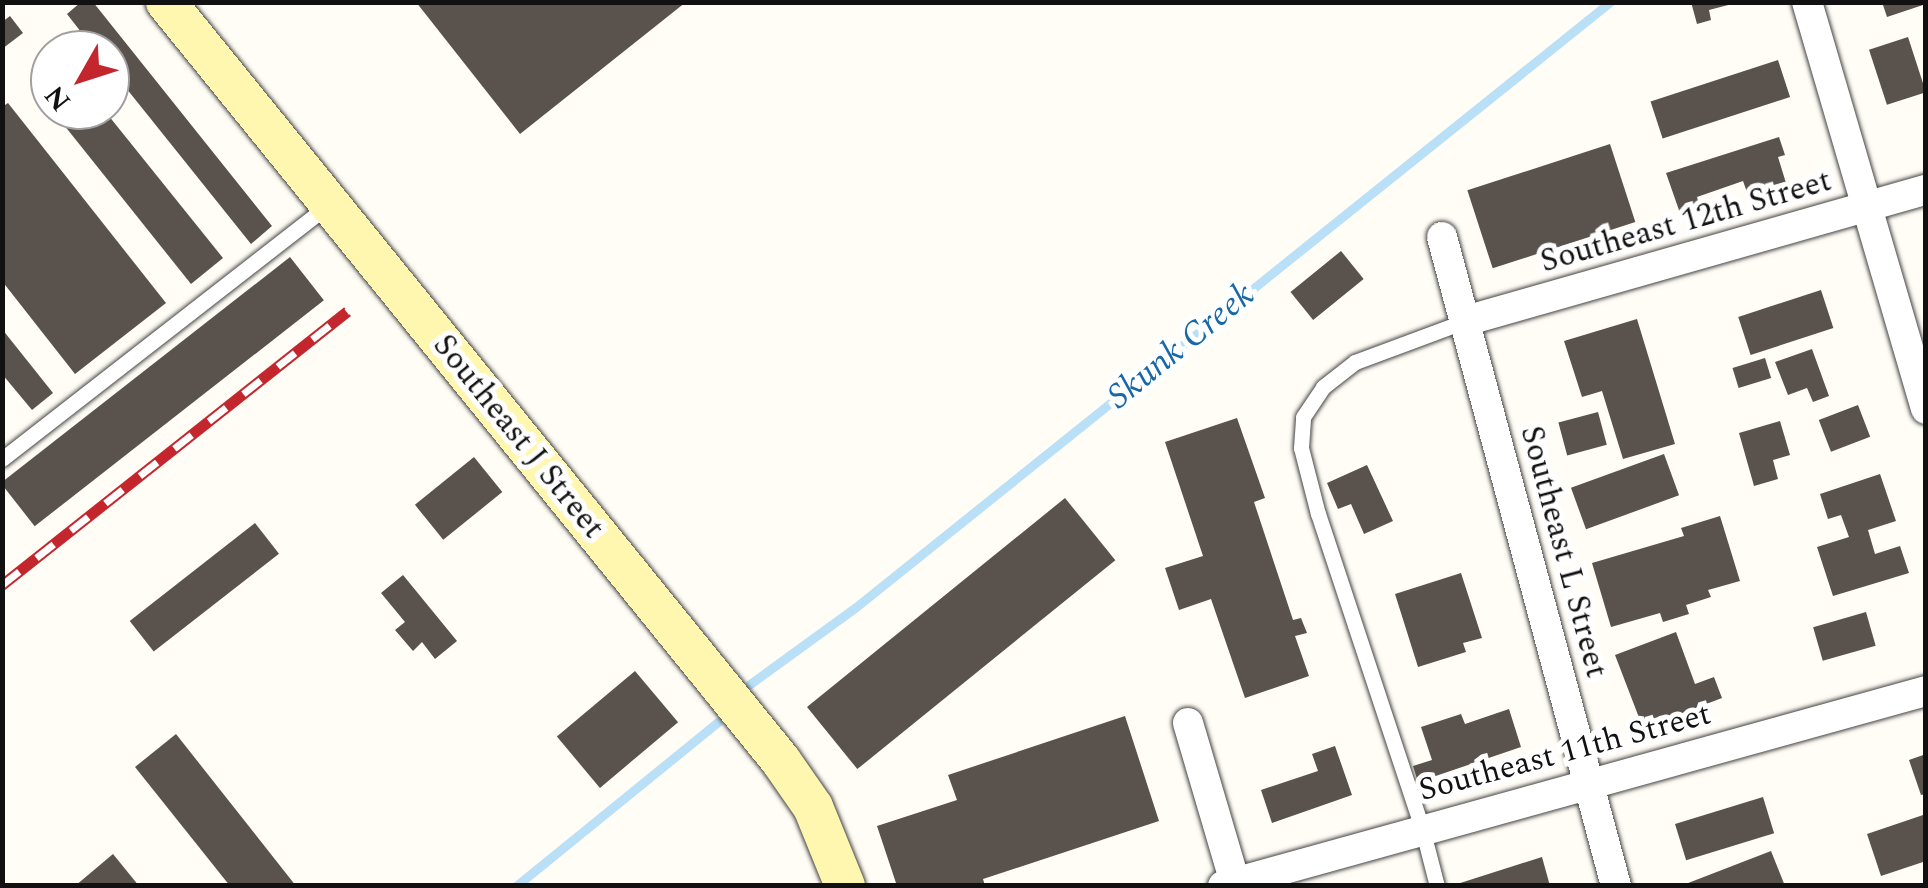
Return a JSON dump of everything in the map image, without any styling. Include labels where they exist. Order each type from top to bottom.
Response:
[{"type":"street","name":"Southeast J Street","points":[[166,2],[781,762],[813,808],[844,886]]},
{"type":"street","points":[[1807,2],[1926,408]]},
{"type":"street","name":"Southeast 12th Street","points":[[1465,321],[1926,190]]},
{"type":"street","name":"Southeast L Street","points":[[1442,237],[1616,886]]},
{"type":"street","name":"Southeast 11th Street","points":[[1231,884],[1926,690]]},
{"type":"street","points":[[1188,722],[1231,884]]},
{"type":"lane","points":[[2,459],[329,204]]},
{"type":"lane","points":[[1436,886],[1422,828],[1318,514],[1302,448],[1303,416],[1323,386],[1354,362],[1465,321]]},
{"type":"building","points":[[81,2],[93,2],[115,30],[79,30],[67,14]]},
{"type":"building","points":[[416,2],[686,2],[520,134]]},
{"type":"building","points":[[1691,2],[1732,4],[1709,10],[1711,20],[1697,24]]},
{"type":"building","points":[[1882,2],[1926,2],[1926,4],[1887,17]]},
{"type":"building","points":[[10,16],[23,33],[2,49],[2,22]]},
{"type":"building","points":[[1908,37],[1926,92],[1887,105],[1869,50]]},
{"type":"building","points":[[130,48],[272,226],[251,244],[130,93]]},
{"type":"building","points":[[1778,60],[1790,97],[1663,138],[1651,101]]},
{"type":"building","points":[[8,103],[166,303],[75,374],[2,281],[2,107]]},
{"type":"building","points":[[68,130],[120,130],[223,258],[191,284]]},
{"type":"building","points":[[1779,137],[1785,155],[1778,157],[1786,183],[1748,195],[1743,181],[1697,197],[1700,207],[1680,213],[1666,173]]},
{"type":"building","points":[[1610,144],[1635,222],[1493,268],[1467,190]]},
{"type":"building","points":[[1341,251],[1364,279],[1313,320],[1290,292]]},
{"type":"building","points":[[290,257],[324,300],[35,526],[2,482]]},
{"type":"building","points":[[1821,290],[1833,328],[1751,355],[1738,317]]},
{"type":"building","points":[[1637,319],[1675,444],[1623,459],[1602,391],[1582,397],[1564,341]]},
{"type":"building","points":[[2,329],[53,393],[32,410],[2,374]]},
{"type":"building","points":[[1812,349],[1829,396],[1813,402],[1807,388],[1788,395],[1775,362]]},
{"type":"building","points":[[1765,358],[1771,378],[1739,388],[1732,368]]},
{"type":"building","points":[[1858,405],[1870,437],[1831,452],[1819,420]]},
{"type":"building","points":[[1598,412],[1607,445],[1567,455],[1558,423]]},
{"type":"building","points":[[1237,418],[1265,498],[1254,502],[1293,620],[1301,618],[1307,633],[1295,636],[1309,676],[1245,698],[1211,599],[1179,610],[1165,568],[1203,556],[1165,442]]},
{"type":"building","points":[[1780,421],[1790,455],[1773,460],[1778,479],[1754,486],[1739,433]]},
{"type":"building","points":[[1664,454],[1679,495],[1586,529],[1571,488]]},
{"type":"building","points":[[474,457],[502,492],[443,540],[415,505]]},
{"type":"building","points":[[1367,465],[1393,521],[1364,534],[1351,504],[1338,509],[1327,483]]},
{"type":"building","points":[[1880,474],[1896,521],[1868,530],[1875,554],[1900,546],[1909,573],[1833,596],[1817,547],[1849,537],[1841,515],[1828,519],[1820,494]]},
{"type":"building","points":[[1065,498],[1115,560],[857,769],[807,707]]},
{"type":"building","points":[[1720,516],[1740,581],[1708,590],[1711,597],[1686,605],[1689,614],[1663,622],[1660,613],[1611,627],[1592,563],[1684,536],[1681,528]]},
{"type":"building","points":[[255,523],[279,554],[154,652],[130,621]]},
{"type":"building","points":[[1461,573],[1482,638],[1463,643],[1466,652],[1418,667],[1395,594]]},
{"type":"building","points":[[403,575],[457,641],[435,659],[422,642],[413,651],[395,630],[405,622],[381,593]]},
{"type":"building","points":[[1866,612],[1876,646],[1823,661],[1813,627]]},
{"type":"building","points":[[1676,632],[1695,684],[1714,677],[1722,698],[1643,728],[1615,655]]},
{"type":"building","points":[[635,671],[678,722],[600,788],[557,737]]},
{"type":"building","points":[[1509,709],[1521,747],[1418,782],[1413,766],[1432,760],[1421,727],[1461,714],[1465,724]]},
{"type":"building","points":[[1125,716],[1159,821],[983,879],[985,886],[897,886],[877,826],[957,800],[948,775]]},
{"type":"building","points":[[176,734],[296,886],[230,886],[135,767]]},
{"type":"building","points":[[1335,746],[1352,795],[1272,823],[1261,790],[1318,771],[1312,754]]},
{"type":"building","points":[[1926,754],[1926,794],[1921,795],[1909,760]]},
{"type":"building","points":[[1763,797],[1774,833],[1686,860],[1675,824]]},
{"type":"building","points":[[1926,814],[1926,861],[1881,876],[1867,834]]},
{"type":"building","points":[[1771,851],[1785,886],[1683,886],[1683,885]]},
{"type":"building","points":[[113,854],[139,886],[75,886]]},
{"type":"building","points":[[1542,857],[1550,886],[1454,886],[1454,885]]},
{"type":"waterway","name":"Skunk Creek","points":[[750,684],[856,607],[1610,2]]},
{"type":"waterway","name":"Skunk Creek","points":[[516,886],[718,722]]},
{"type":"railway","points":[[2,585],[348,311]]}]
